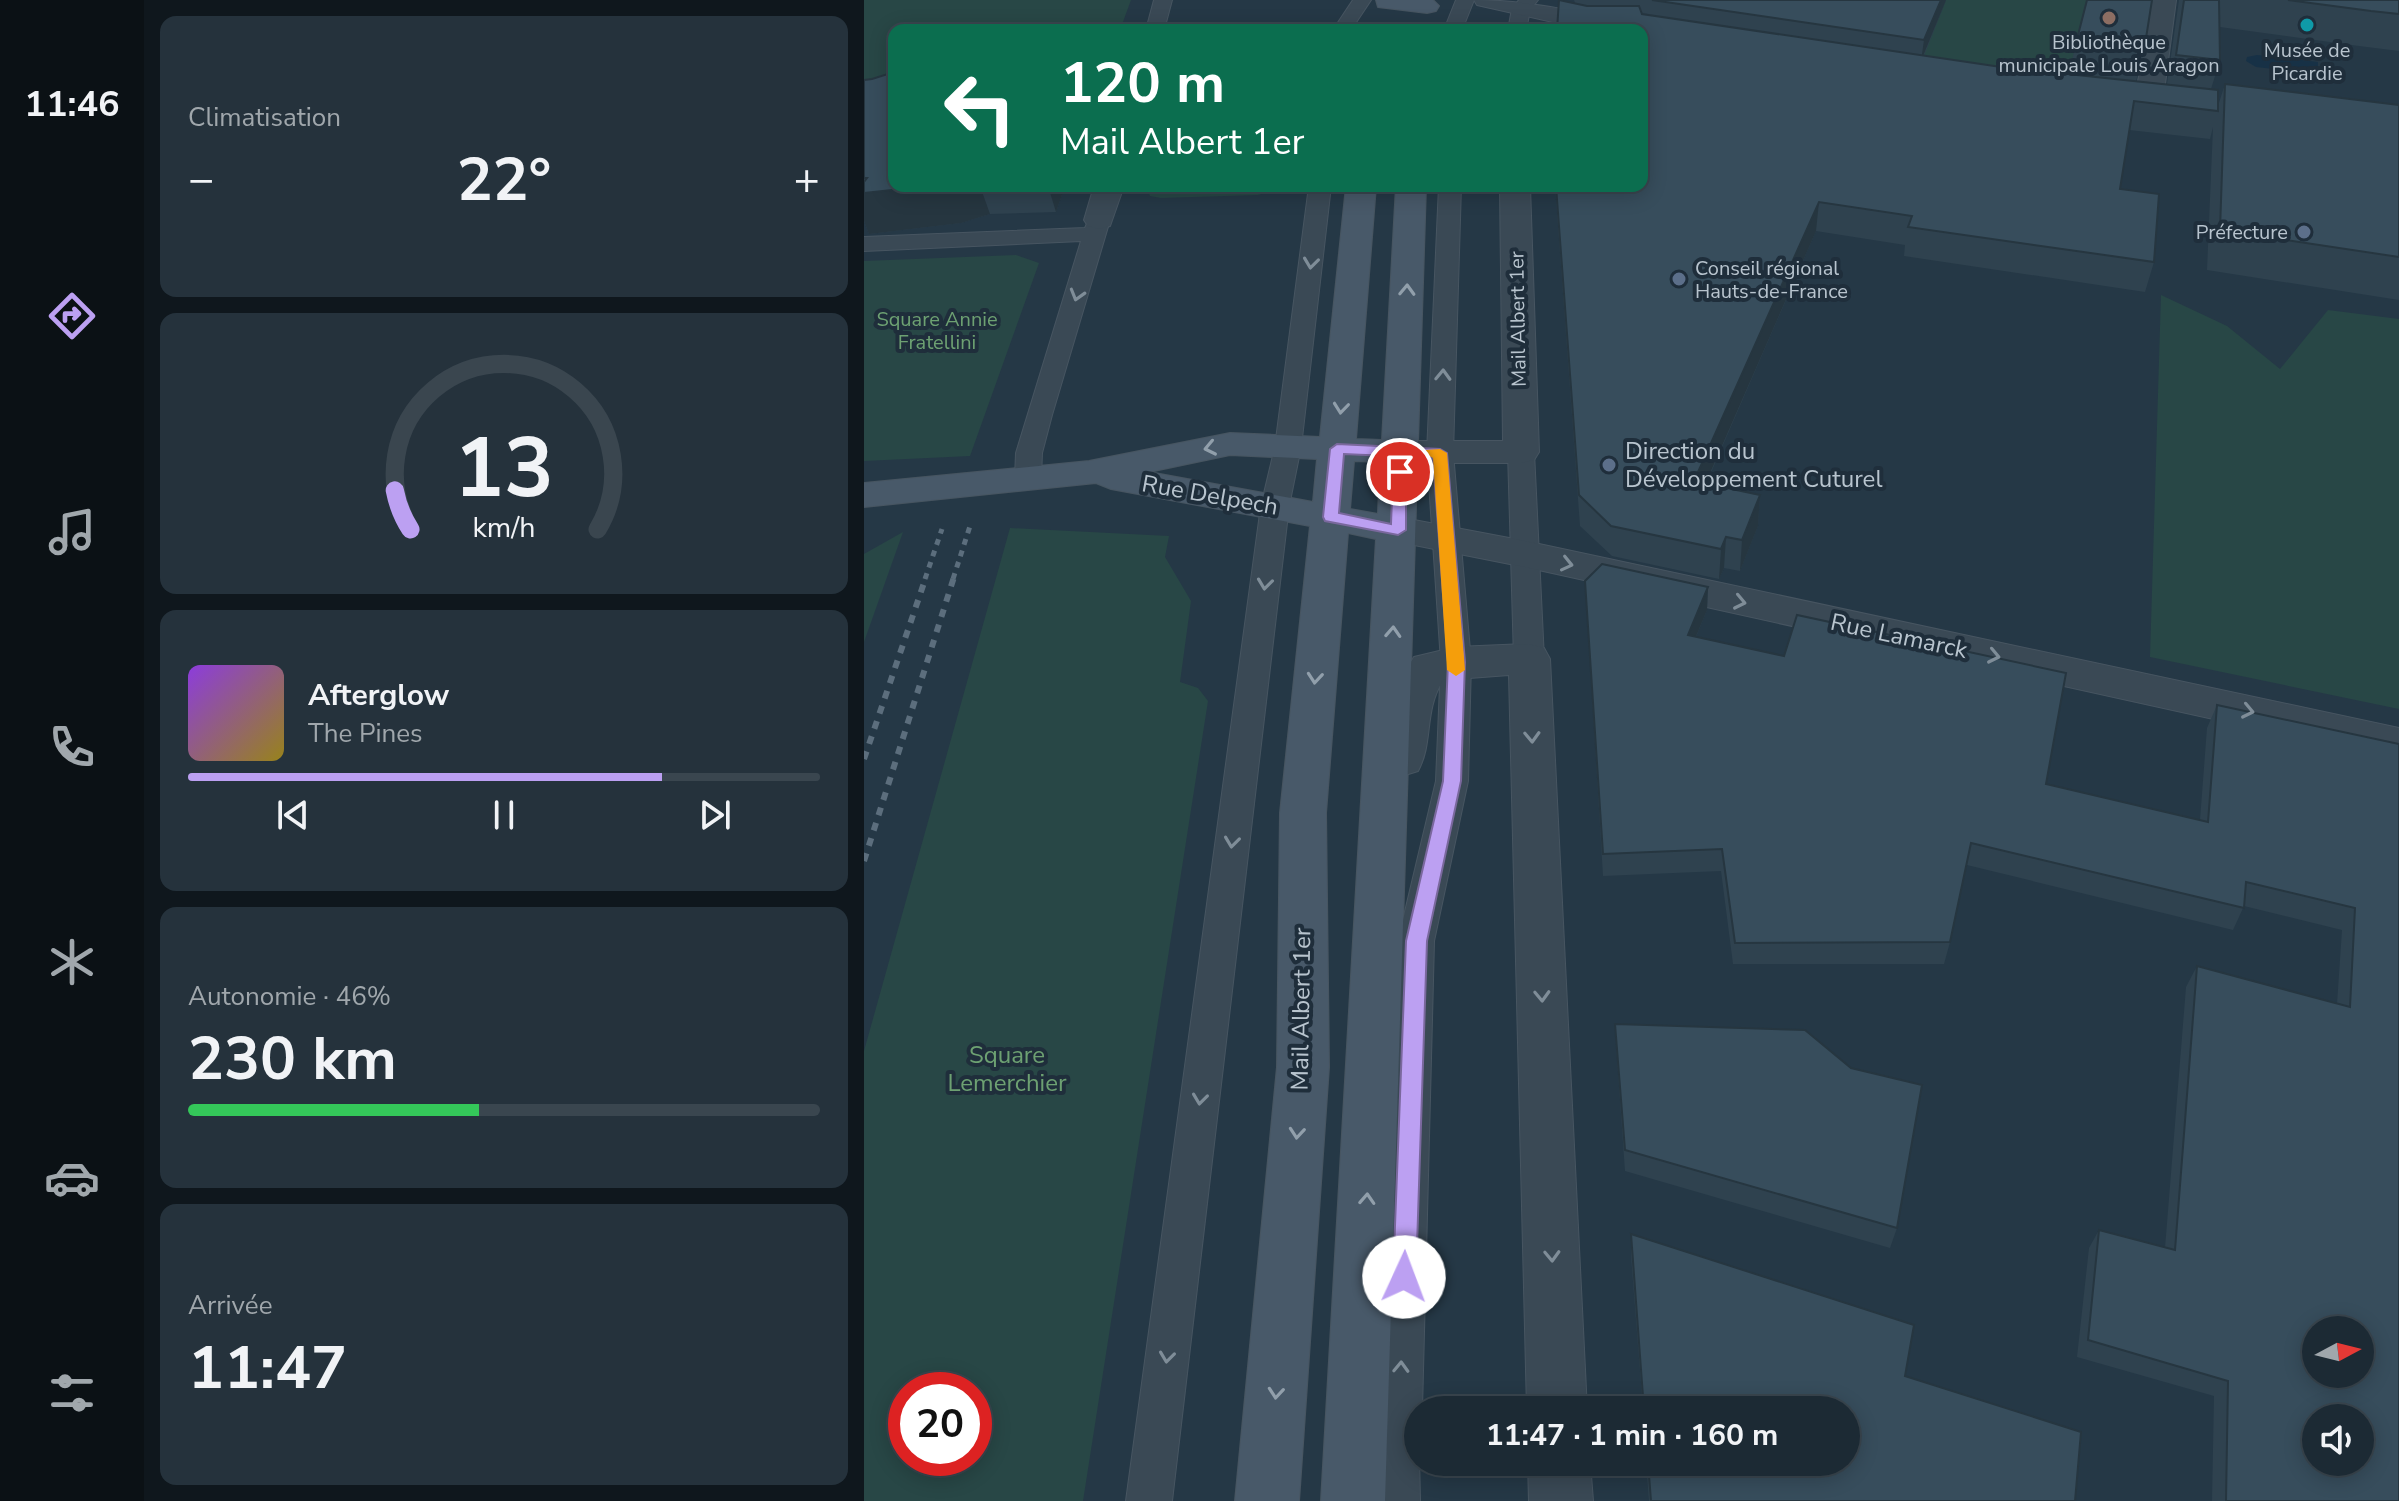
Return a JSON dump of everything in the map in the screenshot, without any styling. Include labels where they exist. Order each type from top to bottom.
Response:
[{"type":"main road","points":[[1376,24],[1378,1],[1431,3],[1420,24]]},
{"type":"main road","name":"Mail Albert 1er","points":[[1267,1501],[1303,1067],[1303,813],[1360,192]]},
{"type":"main road","points":[[1353,1501],[1380,925],[1422,535],[1401,452],[1411,192]]},
{"type":"main road","name":"Rue Delpech","points":[[864,495],[1089,473],[1230,444],[1337,449]]},
{"type":"main road","points":[[1337,449],[1401,452]]},
{"type":"main road","name":"Rue Delpech","points":[[1089,473],[1330,517]]},
{"type":"main road","points":[[1330,517],[1422,535]]},
{"type":"street","points":[[1486,0],[1522,13],[1599,24]]},
{"type":"street","points":[[2119,96],[2162,101],[2164,0]]},
{"type":"street","points":[[1648,31],[1670,35]]},
{"type":"street","points":[[1097,227],[1107,192]]},
{"type":"street","name":"Mail Albert 1er","points":[[1515,192],[1521,452]]},
{"type":"street","points":[[1401,452],[1521,452]]},
{"type":"street","name":"Rue Lamarck","points":[[1422,535],[1525,554],[2399,744]]},
{"type":"street","points":[[1380,925],[1410,698],[1429,668],[1456,662],[1529,659]]},
{"type":"street","name":"Mail Albert 1er","points":[[1529,659],[1556,1396]]},
{"type":"street","points":[[1560,1476],[1561,1501]]},
{"type":"lane","points":[[1157,24],[1163,0]]},
{"type":"lane","points":[[1455,24],[1465,0]]},
{"type":"lane","points":[[1349,24],[1378,1]]},
{"type":"lane","points":[[1149,1501],[1275,506],[1288,447],[1319,192]]},
{"type":"lane","points":[[1397,1501],[1416,941],[1452,781],[1456,662],[1422,535],[1440,453],[1450,192]]},
{"type":"lane","points":[[864,244],[1097,227],[1029,453],[1028,478]]},
{"type":"lane","name":"Mail Albert 1er","points":[[1521,452],[1529,659]]},
{"type":"green space","points":[[864,0],[1131,0],[1122,24],[888,24],[888,83],[864,84]]},
{"type":"green space","points":[[1946,0],[2090,0],[2068,76],[1922,59]]},
{"type":"green space","points":[[1148,192],[1268,192],[1258,195],[1150,196]]},
{"type":"green space","name":"Square Annie Fratellini","points":[[1016,255],[1039,263],[970,456],[864,461],[864,261]]},
{"type":"green space","points":[[2161,295],[2227,326],[2280,369],[2328,310],[2399,319],[2399,709],[2150,657]]},
{"type":"green space","name":"Square Lemerchier","points":[[1010,528],[1169,536],[1165,557],[1191,601],[1180,682],[1198,688],[1208,701],[1083,1501],[864,1501],[864,1051]]},
{"type":"green space","points":[[903,532],[864,642],[864,554]]},
{"type":"water","points":[[2257,55],[2318,62],[2318,74],[2256,67],[2246,61],[2247,57]]},
{"type":"building","points":[[1559,0],[1587,6],[1639,6],[1642,14],[2001,67],[2218,90],[2218,111],[2134,101],[2120,189],[2159,194],[2154,262],[1908,227],[1912,216],[1819,202],[1694,481],[1760,495],[1742,540],[1726,537],[1721,549],[1611,526],[1579,495],[1556,192],[1648,192],[1648,24],[1557,24]]},
{"type":"building","points":[[1652,0],[1941,0],[1924,40]]},
{"type":"building","points":[[2087,0],[2152,0],[2144,51],[2076,43]]},
{"type":"building","points":[[2184,0],[2219,0],[2220,60],[2176,55]]},
{"type":"building","points":[[2288,0],[2399,0],[2399,14],[2371,11]]},
{"type":"building","points":[[888,74],[888,190],[864,193],[867,178],[864,178],[864,80]]},
{"type":"building","name":"Préfecture","points":[[2225,84],[2399,105],[2399,257],[2220,230]]},
{"type":"building","points":[[1602,564],[1708,587],[1688,635],[1784,656],[1797,615],[2066,673],[2046,784],[2208,822],[2217,705],[2399,744],[2399,1501],[2226,1501],[2228,1381],[2088,1340],[2099,1230],[2175,1250],[2197,966],[2350,1007],[2355,908],[2246,882],[2244,908],[1971,843],[1950,942],[1735,943],[1722,849],[1603,854],[1585,581]]},
{"type":"building","points":[[1615,1024],[1805,1030],[1851,1068],[1922,1085],[1897,1228],[1625,1150]]},
{"type":"building","points":[[1631,1234],[1914,1325],[1905,1376],[2081,1432],[2075,1501],[1651,1501],[1649,1476],[1860,1476],[1860,1396],[1643,1396]]},
{"type":"railway","points":[[953,579],[971,523]]},
{"type":"railway","points":[[925,579],[942,529]]},
{"type":"railway","points":[[864,759],[926,577]]},
{"type":"railway","points":[[864,861],[954,577]]},
{"type":"slow traffic","points":[[1431,453],[1440,453],[1456,670]]},
{"type":"place","name":"Bibliothèque municipale Louis Aragon","points":[[2109,18]]},
{"type":"place","name":"Musée de Picardie","points":[[2307,25]]},
{"type":"place","name":"Préfecture","points":[[2304,232]]},
{"type":"place","name":"Conseil régional Hauts-de-France","points":[[1679,279]]},
{"type":"place","name":"Direction du Développement Cuturel","points":[[1609,465]]},
{"type":"route","points":[[1400,472],[1398,530],[1330,517],[1337,449],[1440,453],[1456,662],[1452,781],[1416,941],[1404,1277]]}]
